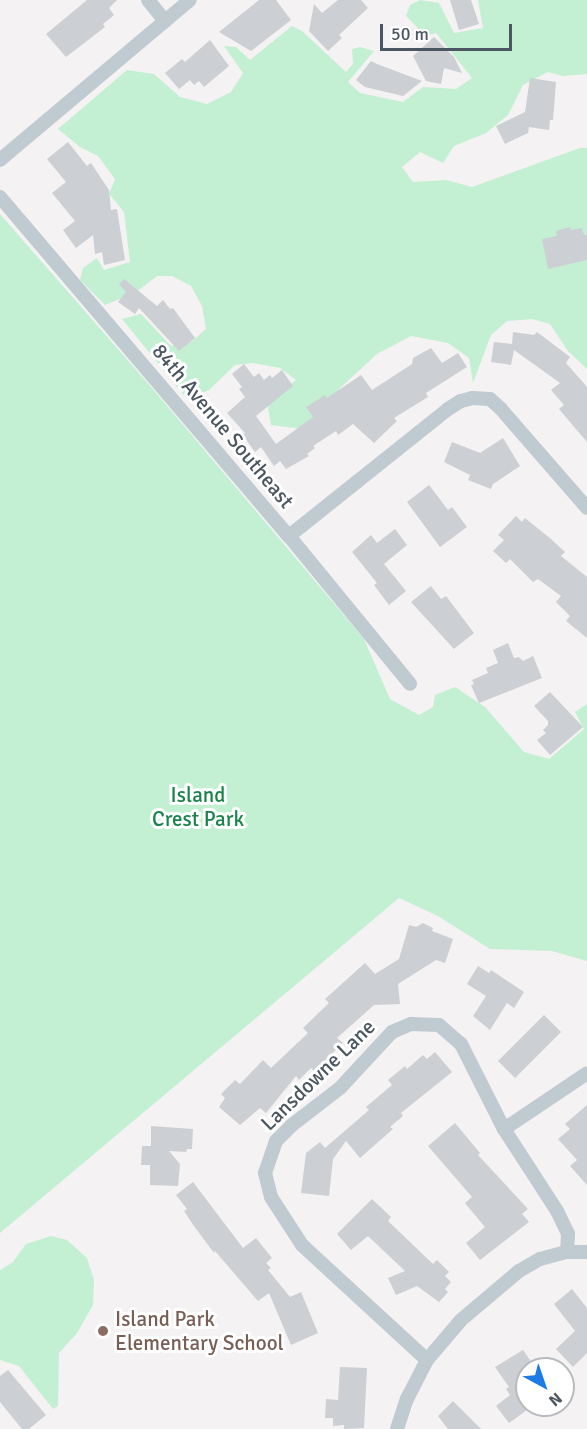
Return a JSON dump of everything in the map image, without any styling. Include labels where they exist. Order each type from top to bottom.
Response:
[{"type":"street","points":[[148,0],[165,21]]},
{"type":"street","points":[[0,160],[190,0]]},
{"type":"street","name":"84th Avenue Southeast","points":[[0,197],[289,536],[410,684]]},
{"type":"street","points":[[289,536],[447,410],[461,401],[472,398],[490,399],[501,409],[587,508]]},
{"type":"street","name":"Lansdowne Lane","points":[[427,1360],[302,1245],[271,1197],[265,1173],[276,1141],[292,1125],[340,1088],[392,1032],[411,1024],[440,1025],[461,1044],[504,1129],[557,1211],[568,1234],[567,1252]]},
{"type":"street","points":[[504,1129],[586,1074]]},
{"type":"street","points":[[397,1429],[407,1399],[427,1360],[461,1320],[519,1271],[540,1259],[567,1252],[587,1252]]},
{"type":"green space","points":[[420,0],[439,3],[454,33],[483,28],[478,0],[587,0],[587,74],[563,76],[548,72],[523,85],[508,115],[486,133],[454,146],[443,163],[420,152],[402,167],[413,182],[446,180],[472,187],[580,148],[587,148],[587,369],[568,351],[550,324],[532,319],[507,321],[491,335],[473,383],[469,358],[448,343],[411,336],[377,354],[340,388],[313,440],[302,429],[271,425],[268,407],[277,394],[296,380],[280,368],[253,363],[235,365],[209,390],[187,399],[122,319],[141,314],[171,346],[192,341],[206,329],[202,306],[191,286],[172,276],[157,276],[135,293],[105,305],[80,280],[83,268],[97,258],[104,270],[130,262],[124,212],[109,194],[115,179],[98,156],[80,147],[58,129],[127,70],[154,74],[180,97],[207,104],[231,92],[243,73],[224,46],[236,47],[250,60],[292,26],[302,31],[346,72],[353,64],[352,49],[360,47],[374,51],[348,82],[360,93],[403,102],[423,87],[456,89],[472,78],[436,33],[426,36],[406,16],[410,5]]},
{"type":"green space","name":"Island Crest Park","points":[[0,214],[152,388],[364,639],[390,699],[419,715],[433,707],[435,695],[455,687],[485,707],[524,752],[549,759],[584,729],[575,712],[587,704],[587,961],[552,951],[490,949],[438,916],[399,898],[0,1233]]},
{"type":"green space","points":[[51,1236],[67,1240],[87,1258],[94,1280],[93,1305],[77,1333],[59,1353],[58,1406],[53,1409],[19,1366],[0,1360],[0,1270],[13,1262],[26,1244]]},
{"type":"building","points":[[87,0],[117,0],[109,8],[114,15],[103,24],[105,27],[66,57],[46,34]]},
{"type":"building","points":[[259,0],[276,0],[291,20],[251,51],[219,32]]},
{"type":"building","points":[[338,0],[361,0],[368,8],[339,35],[342,38],[328,51],[309,31],[314,4],[322,13]]},
{"type":"building","points":[[450,0],[471,0],[479,24],[459,30]]},
{"type":"building","points":[[434,37],[454,57],[462,73],[444,68],[441,84],[426,81],[413,56]]},
{"type":"building","points":[[210,40],[229,66],[204,87],[199,81],[194,85],[190,80],[179,89],[165,73],[182,59],[185,62]]},
{"type":"building","points":[[371,61],[422,81],[403,96],[365,87],[356,80]]},
{"type":"building","points":[[530,78],[556,82],[553,120],[550,120],[549,130],[529,127],[528,133],[505,144],[496,126],[525,112]]},
{"type":"building","points":[[68,142],[87,166],[91,163],[109,190],[111,210],[117,209],[125,260],[104,265],[102,252],[95,254],[93,235],[76,248],[63,230],[75,221],[52,193],[66,182],[47,159]]},
{"type":"building","points":[[570,227],[571,230],[582,228],[584,235],[587,235],[587,260],[548,269],[542,239],[557,236],[556,231]]},
{"type":"building","points":[[124,279],[157,306],[163,300],[170,309],[173,308],[195,338],[179,351],[139,308],[135,314],[118,302],[126,292],[119,284]]},
{"type":"building","points":[[513,332],[534,335],[537,332],[570,357],[566,363],[587,387],[587,442],[559,409],[564,405],[551,390],[560,383],[514,350],[511,365],[491,362],[494,342],[512,344]]},
{"type":"building","points":[[431,348],[442,363],[458,353],[467,367],[426,393],[428,397],[394,418],[397,421],[374,443],[353,424],[338,435],[336,431],[313,446],[315,448],[307,454],[309,456],[286,469],[280,461],[274,466],[261,447],[255,452],[242,434],[245,433],[227,413],[245,397],[239,389],[242,387],[232,374],[244,364],[254,377],[259,373],[264,380],[270,375],[272,378],[282,370],[293,386],[256,416],[276,444],[313,417],[306,407],[325,395],[327,398],[361,375],[372,390],[412,364],[413,358]]},
{"type":"building","points":[[503,438],[520,466],[493,484],[491,489],[468,480],[470,475],[444,462],[452,442],[480,453]]},
{"type":"building","points":[[429,485],[448,510],[452,507],[467,527],[440,547],[407,502]]},
{"type":"building","points":[[516,516],[522,522],[525,518],[551,539],[565,552],[561,556],[587,577],[587,638],[566,621],[570,616],[556,602],[561,596],[538,579],[533,582],[510,559],[506,563],[493,551],[504,540],[498,535]]},
{"type":"building","points":[[395,529],[407,545],[384,564],[406,591],[389,605],[374,585],[377,583],[352,552],[371,535],[377,543]]},
{"type":"building","points":[[431,586],[441,599],[446,596],[474,633],[454,649],[411,602]]},
{"type":"building","points":[[508,643],[514,658],[519,657],[523,661],[533,656],[542,678],[479,703],[471,685],[474,684],[472,680],[488,673],[486,668],[498,663],[493,650]]},
{"type":"building","points":[[550,692],[583,727],[550,755],[537,740],[546,733],[543,730],[548,725],[548,721],[534,706]]},
{"type":"building","points":[[423,923],[433,928],[432,931],[453,939],[445,963],[436,960],[398,984],[400,1004],[374,1005],[337,1038],[343,1043],[314,1071],[311,1068],[299,1080],[296,1076],[266,1113],[260,1108],[240,1125],[219,1107],[225,1098],[221,1094],[235,1080],[240,1084],[263,1060],[271,1068],[308,1033],[303,1028],[329,1003],[325,999],[365,963],[375,974],[399,959],[409,925],[416,927]]},
{"type":"building","points":[[478,966],[489,973],[491,970],[524,992],[514,1008],[507,1003],[490,1030],[473,1016],[486,996],[467,984]]},
{"type":"building","points":[[544,1015],[561,1032],[515,1078],[498,1061]]},
{"type":"building","points":[[435,1052],[452,1072],[401,1113],[403,1116],[390,1127],[393,1129],[360,1158],[346,1141],[333,1159],[329,1196],[301,1193],[306,1153],[320,1142],[325,1148],[369,1110],[366,1107],[392,1085],[388,1080],[405,1066],[407,1069],[423,1055],[427,1059]]},
{"type":"building","points":[[587,1105],[587,1185],[570,1166],[577,1160],[558,1139],[570,1129],[565,1124]]},
{"type":"building","points":[[455,1123],[480,1153],[478,1155],[528,1209],[522,1214],[529,1222],[480,1260],[466,1243],[485,1227],[465,1203],[472,1197],[428,1146]]},
{"type":"building","points":[[151,1126],[193,1129],[192,1149],[187,1149],[186,1152],[169,1151],[180,1164],[178,1186],[150,1185],[150,1165],[141,1165],[142,1146],[151,1146]]},
{"type":"building","points":[[193,1182],[243,1248],[256,1238],[272,1258],[266,1263],[271,1268],[268,1270],[290,1297],[301,1292],[318,1333],[291,1345],[269,1293],[258,1301],[215,1251],[214,1253],[184,1211],[187,1209],[176,1195]]},
{"type":"building","points":[[372,1199],[391,1217],[388,1221],[433,1264],[437,1260],[449,1272],[445,1276],[451,1282],[445,1289],[448,1292],[439,1302],[417,1286],[396,1295],[388,1278],[405,1271],[368,1236],[351,1250],[337,1234]]},
{"type":"building","points":[[572,1289],[587,1308],[587,1353],[575,1365],[575,1357],[564,1357],[556,1349],[575,1331],[554,1304]]},
{"type":"building","points":[[523,1350],[528,1357],[515,1357],[515,1417],[517,1417],[509,1423],[496,1406],[510,1395],[506,1389],[509,1387],[495,1367]]},
{"type":"building","points":[[340,1367],[367,1368],[364,1428],[344,1429],[344,1425],[333,1426],[333,1418],[325,1418],[326,1399],[338,1400]]},
{"type":"building","points":[[8,1370],[46,1415],[29,1429],[22,1429],[0,1402],[0,1376]]},
{"type":"building","points":[[453,1401],[481,1429],[448,1429],[438,1416]]},
{"type":"place","name":"Island Park Elementary School","points":[[103,1331]]}]
